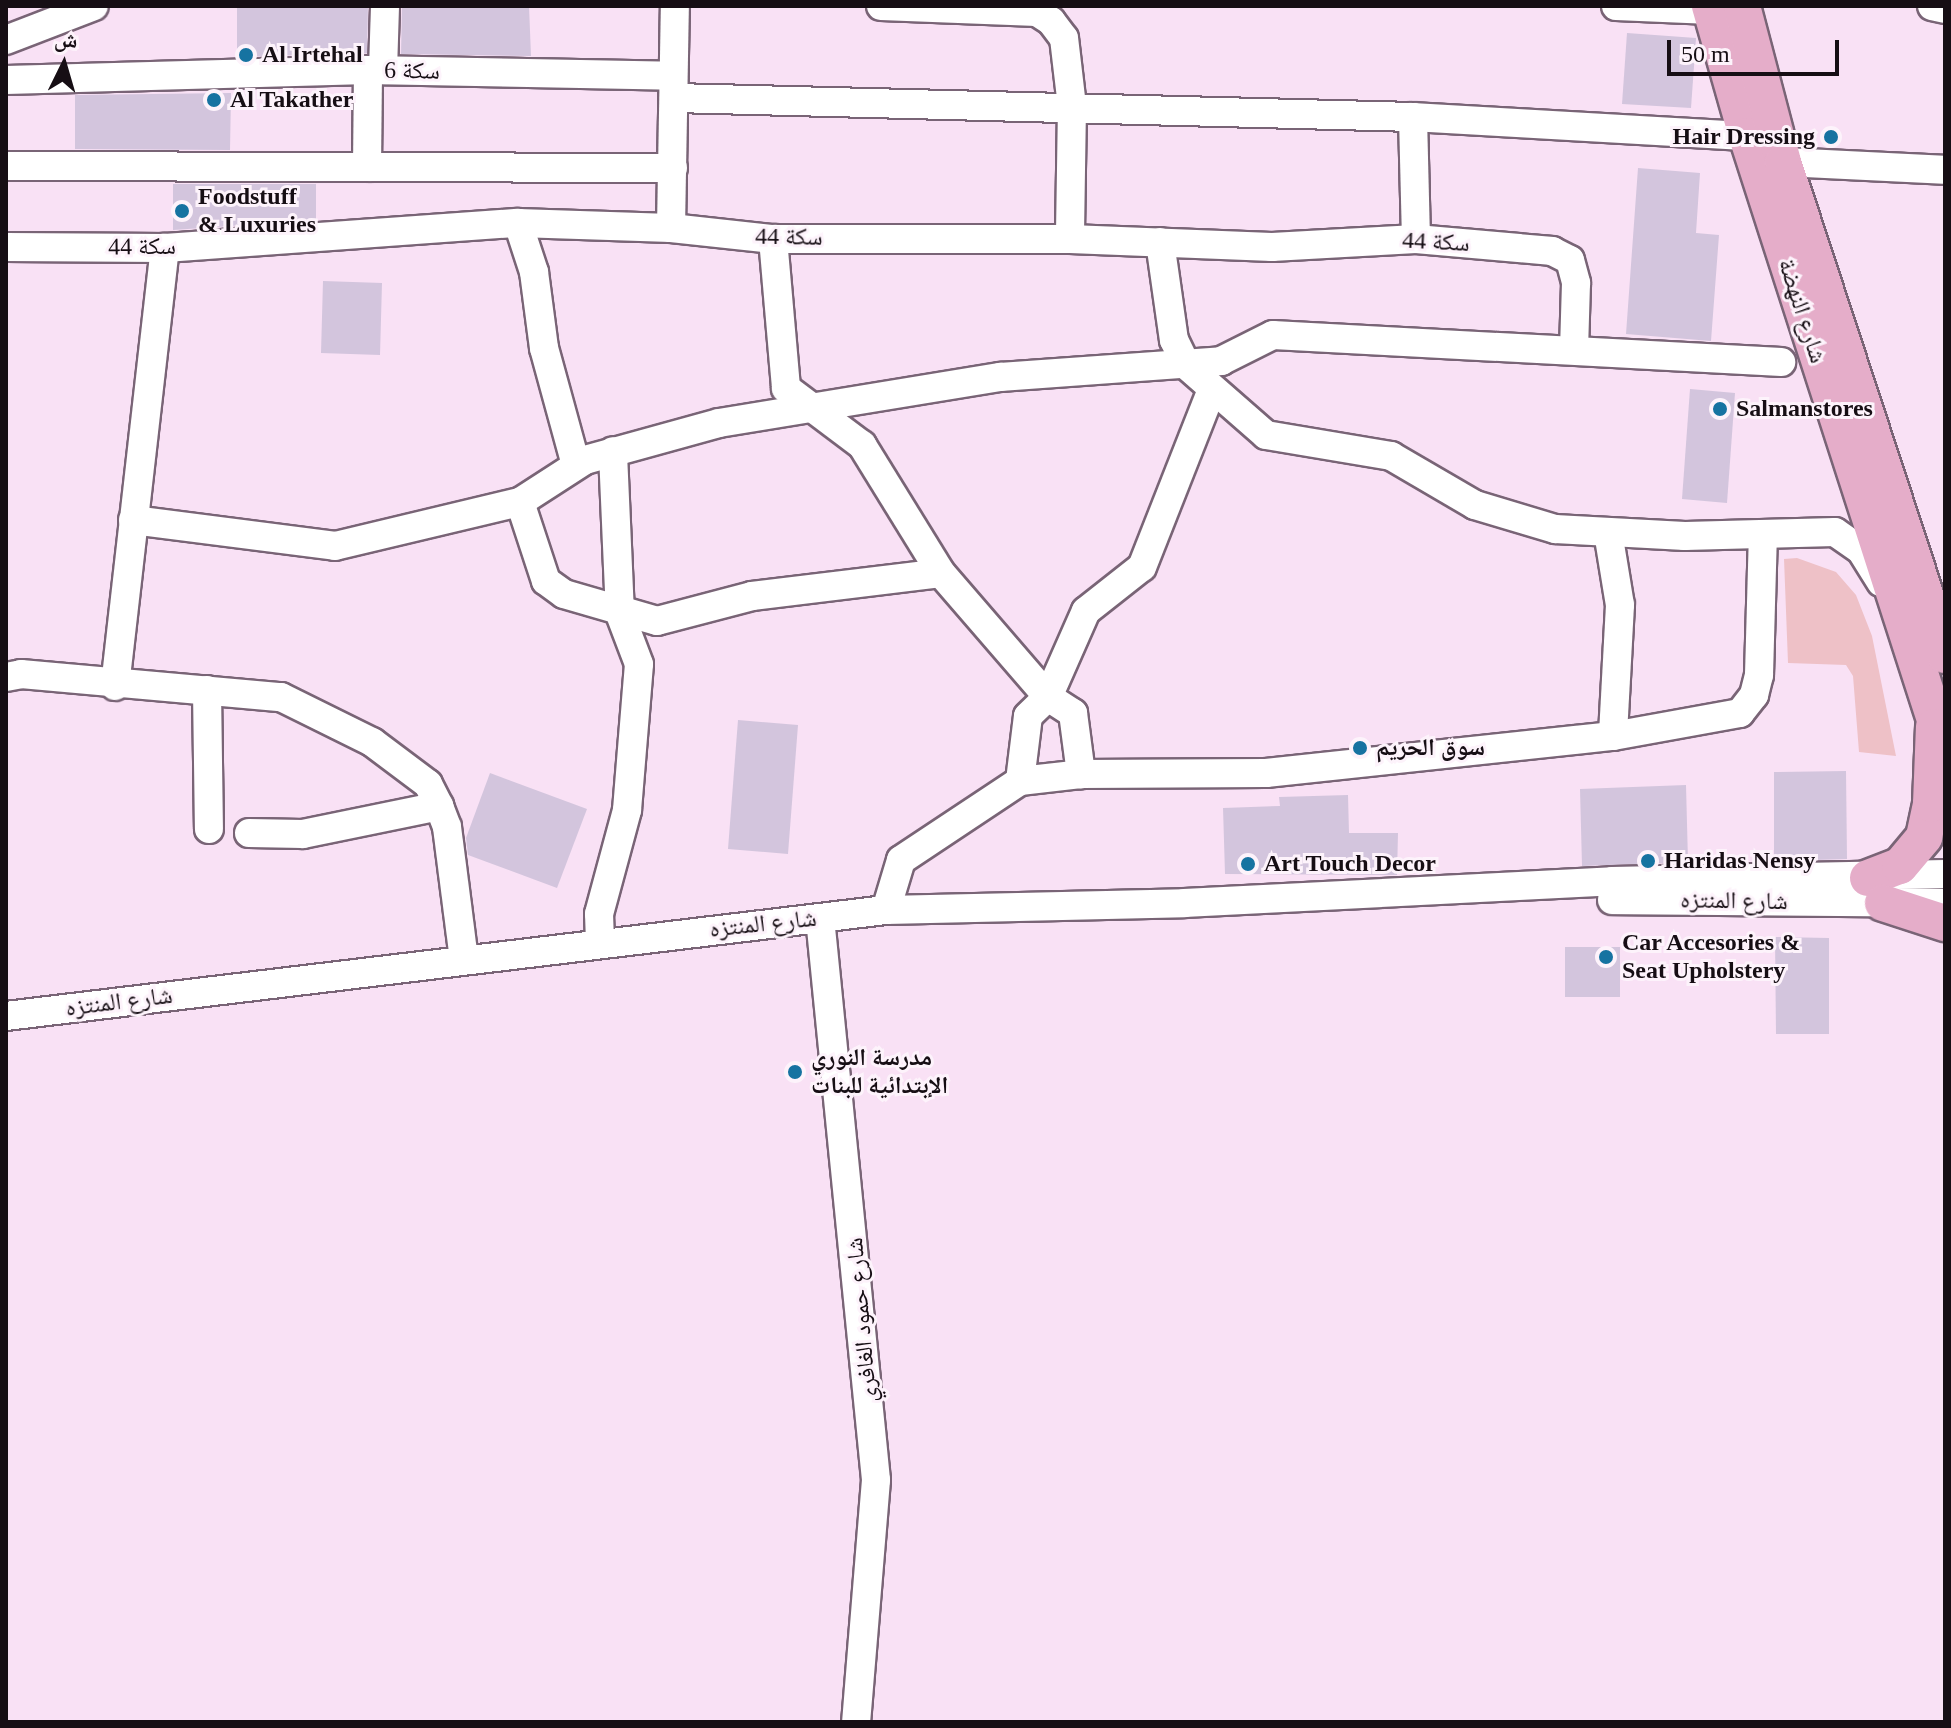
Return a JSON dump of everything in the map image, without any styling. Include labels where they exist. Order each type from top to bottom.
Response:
[{"type":"main road","name":"شارع النهضة","points":[[1721,7],[1747,136],[1945,655]]},
{"type":"main road","name":"شارع النهضة","points":[[1721,7],[1783,162],[1924,603],[1934,713],[1945,751]]},
{"type":"main road","points":[[1934,713],[1932,789],[1924,837],[1876,891],[1945,923]]},
{"type":"street","points":[[6,40],[94,6]]},
{"type":"street","points":[[367,167],[385,6]]},
{"type":"street","points":[[671,228],[675,6]]},
{"type":"street","points":[[881,6],[1037,12],[1064,38],[1072,106],[1070,239]]},
{"type":"street","points":[[1616,6],[1721,7]]},
{"type":"street","points":[[1932,6],[1945,9]]},
{"type":"street","name":"سكة 6","points":[[6,80],[376,70],[1072,106],[1413,117],[1747,136]]},
{"type":"street","points":[[1413,117],[1416,239]]},
{"type":"street","points":[[1783,162],[1945,170]]},
{"type":"street","points":[[6,166],[673,168]]},
{"type":"street","points":[[518,223],[534,272],[544,348],[576,465]]},
{"type":"street","name":"سكة 44","points":[[6,247],[165,248],[518,223],[671,228],[773,239],[1070,239],[1272,247],[1416,239],[1552,251],[1570,260],[1576,283],[1574,349]]},
{"type":"street","points":[[773,239],[780,371],[786,388],[809,410],[862,445],[941,573],[1048,697],[1073,713],[1081,774]]},
{"type":"street","points":[[1160,242],[1174,340],[1186,365],[1266,435],[1363,448],[1391,456],[1439,487],[1503,514],[1555,529],[1763,536],[1835,532],[1924,603]]},
{"type":"street","points":[[115,686],[165,248]]},
{"type":"street","points":[[133,520],[335,546],[520,502],[576,465],[613,451],[719,423],[1000,377],[1221,361],[1273,335],[1303,333],[1781,362]]},
{"type":"street","points":[[1020,781],[1028,716],[1048,697],[1086,611],[1142,567],[1212,389]]},
{"type":"street","points":[[600,942],[599,914],[627,810],[639,664],[620,614],[613,451]]},
{"type":"street","points":[[520,502],[546,581],[564,594],[620,614],[657,621],[680,618],[752,596],[941,573]]},
{"type":"street","points":[[1608,532],[1620,605],[1613,736]]},
{"type":"street","points":[[886,910],[901,860],[1020,781],[1081,774],[1266,773],[1613,736],[1740,713],[1754,695],[1759,675],[1763,536]]},
{"type":"street","points":[[11,669],[115,686],[281,697],[316,712],[404,764],[428,784],[447,827],[464,960]]},
{"type":"street","points":[[207,690],[209,829]]},
{"type":"street","points":[[249,833],[303,834],[366,817],[439,806]]},
{"type":"street","name":"شارع المنتزه","points":[[1876,891],[1945,874]]},
{"type":"street","name":"شارع المنتزه","points":[[6,1016],[600,942],[886,910],[1524,889],[1612,881],[1876,891],[1945,903]]},
{"type":"street","name":"شارع حمود الغافري","points":[[820,918],[876,1480],[856,1722]]},
{"type":"shaded area","points":[[1797,558],[1836,572],[1856,595],[1872,636],[1896,756],[1859,752],[1853,676],[1846,665],[1788,663],[1784,559]]},
{"type":"building","points":[[237,6],[368,6],[367,53],[237,57]]},
{"type":"building","points":[[402,6],[529,6],[531,56],[401,54]]},
{"type":"building","points":[[1627,33],[1696,38],[1691,108],[1622,104]]},
{"type":"building","points":[[231,93],[230,150],[75,149],[75,95]]},
{"type":"building","points":[[1638,168],[1700,173],[1696,233],[1719,235],[1711,341],[1626,334]]},
{"type":"building","points":[[173,184],[316,184],[316,220],[173,230]]},
{"type":"building","points":[[323,281],[382,283],[380,355],[321,353]]},
{"type":"building","points":[[1690,389],[1735,393],[1727,503],[1682,499]]},
{"type":"building","points":[[738,720],[798,725],[788,854],[728,849]]},
{"type":"building","points":[[1846,771],[1847,859],[1774,861],[1774,772]]},
{"type":"building","points":[[490,773],[587,809],[557,888],[468,855],[466,838]]},
{"type":"building","points":[[1686,785],[1688,862],[1582,866],[1580,789]]},
{"type":"building","points":[[1348,795],[1349,833],[1398,833],[1397,875],[1225,874],[1223,808],[1280,806],[1279,797]]},
{"type":"building","points":[[1775,937],[1829,938],[1829,1034],[1776,1034]]},
{"type":"building","points":[[1565,947],[1620,947],[1620,997],[1565,997]]},
{"type":"place","name":"Al Irtehal","points":[[246,55]]},
{"type":"place","name":"Al Takather","points":[[214,100]]},
{"type":"place","name":"Hair Dressing","points":[[1831,137]]},
{"type":"place","name":"Foodstuff & Luxuries","points":[[182,211]]},
{"type":"place","name":"Salmanstores","points":[[1720,409]]},
{"type":"place","name":"سوق الحريم","points":[[1360,748]]},
{"type":"place","name":"Haridas Nensy","points":[[1648,861]]},
{"type":"place","name":"Art Touch Decor","points":[[1248,864]]},
{"type":"place","name":"Car Accesories & Seat Upholstery","points":[[1606,957]]},
{"type":"place","name":"مدرسة النوري الإبتدائية للبنات","points":[[795,1072]]}]
